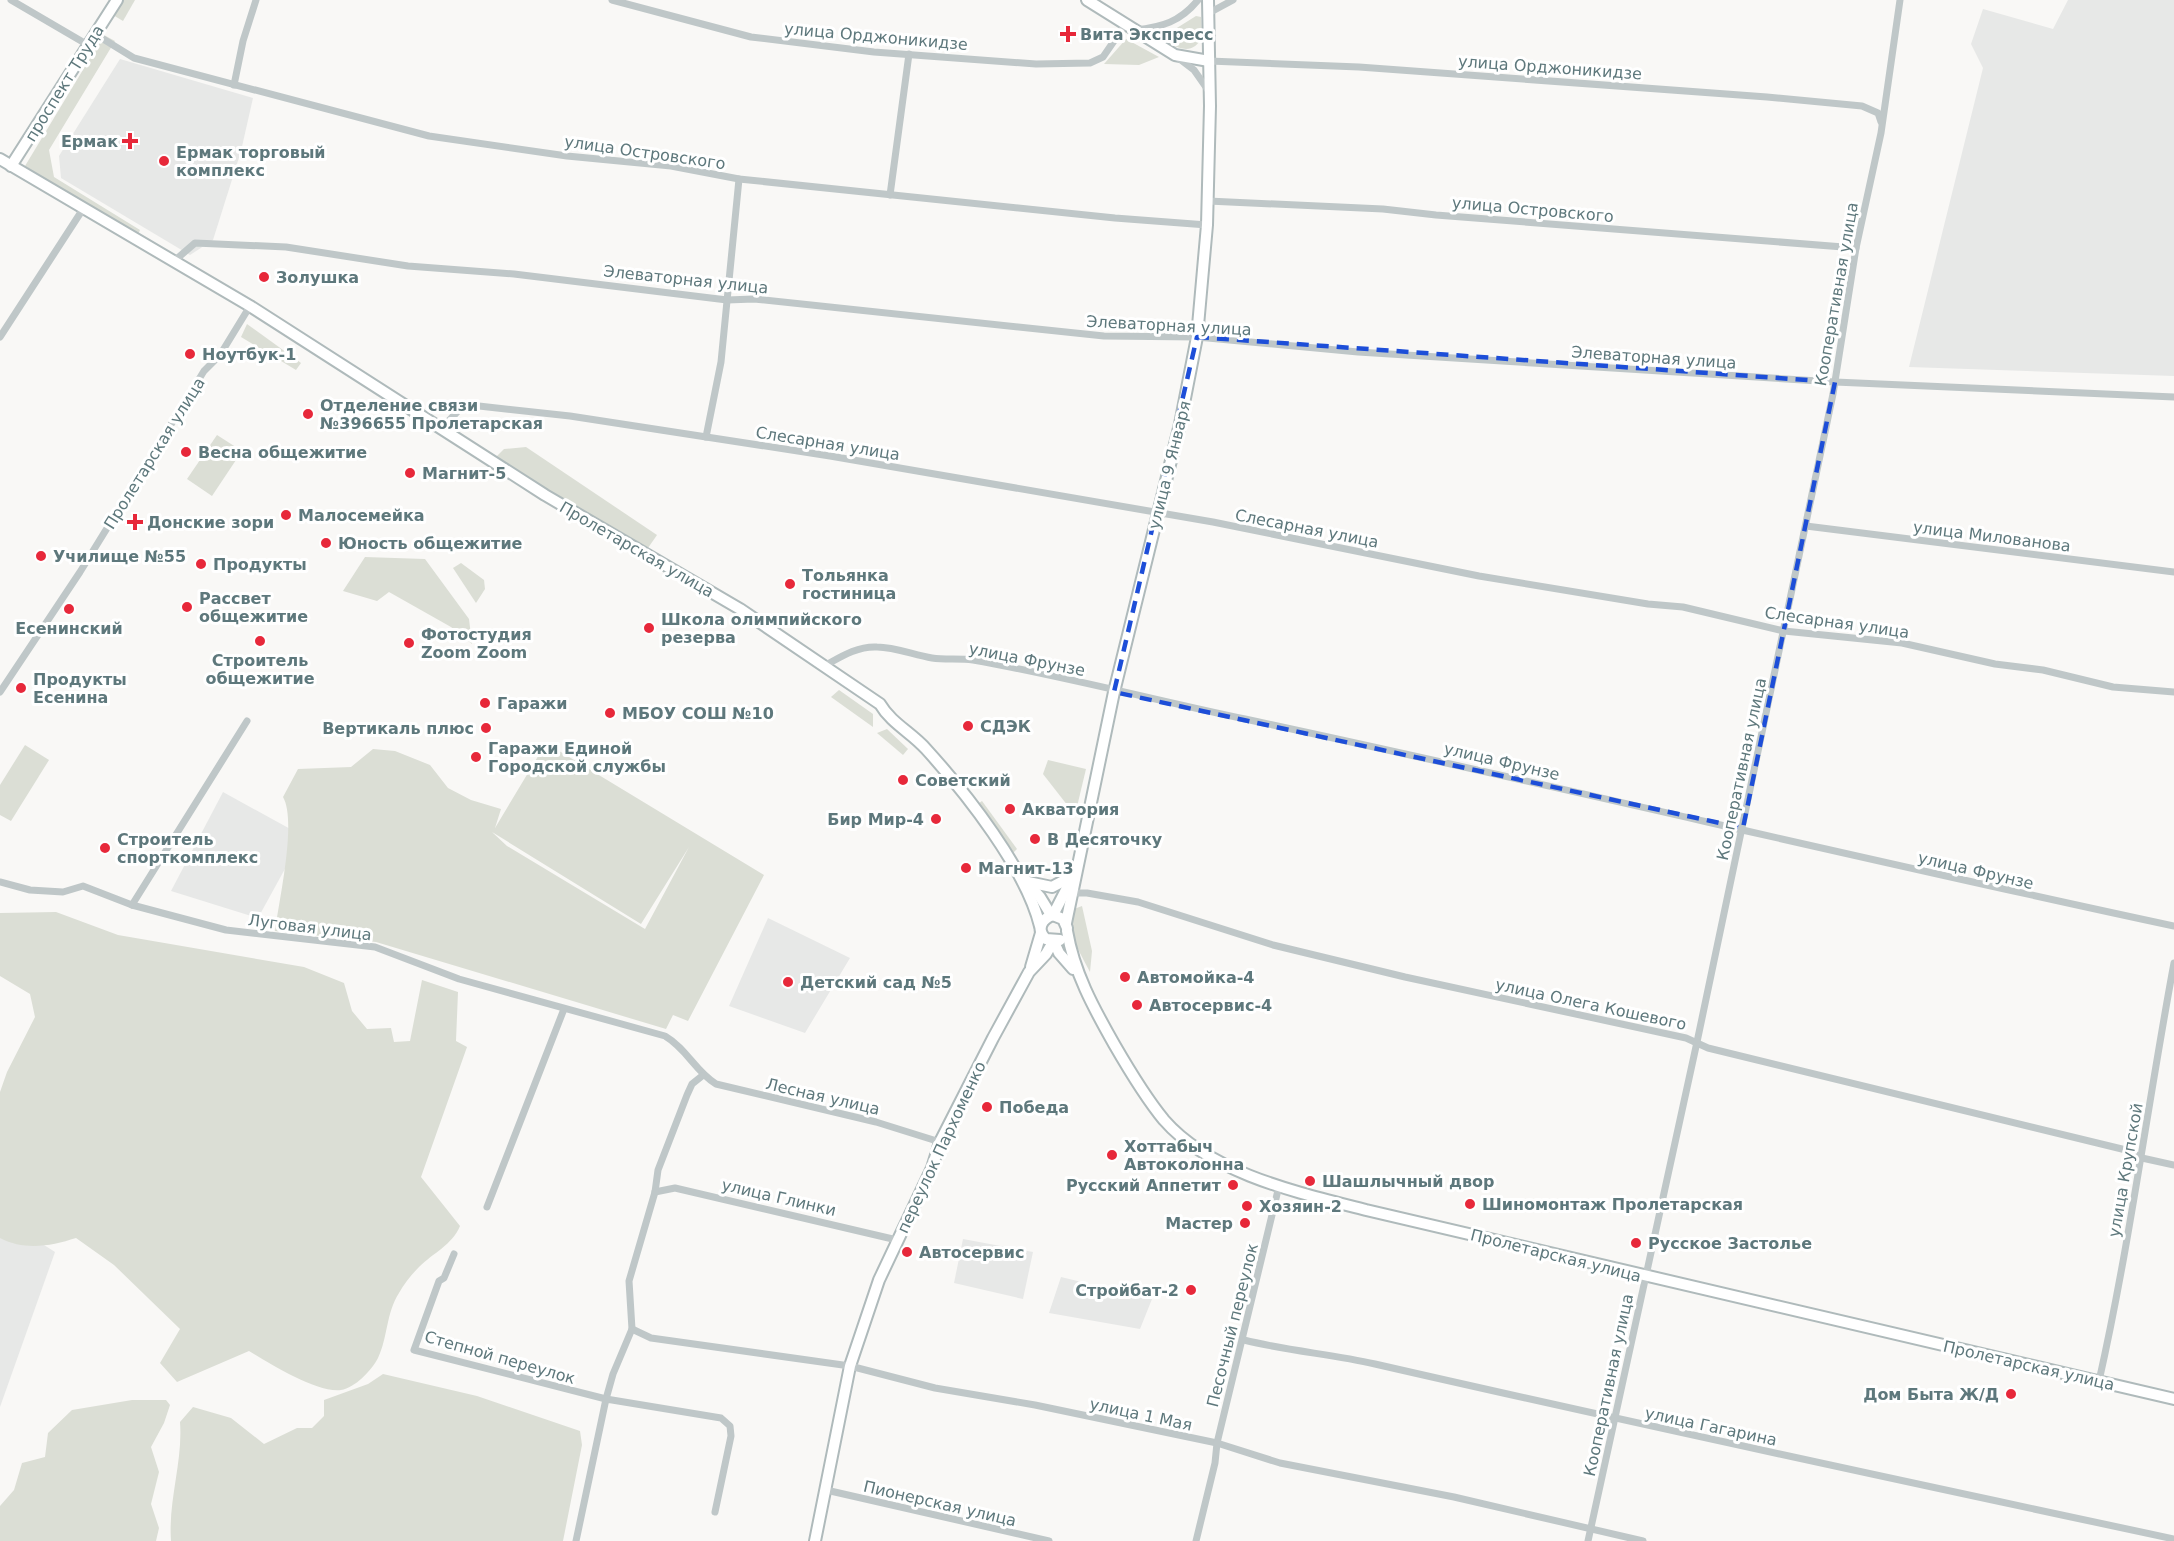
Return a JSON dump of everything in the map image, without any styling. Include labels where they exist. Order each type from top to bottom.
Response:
[{"type":"main road","name":"проспект Труда","points":[[11,166],[117,0]]},
{"type":"main road","points":[[1088,0],[1175,55],[1209,61]]},
{"type":"main road","name":"улица 9 Января","points":[[1066,927],[1076,866],[1114,692],[1180,424],[1197,338],[1208,201],[1210,106],[1208,0]]},
{"type":"main road","name":"Пролетарская улица","points":[[0,159],[250,306],[545,495],[740,609],[826,665],[880,704],[885,712],[925,748],[960,789],[1017,871],[1041,930]]},
{"type":"main road","points":[[1029,972],[1042,921],[1052,915],[1076,866]]},
{"type":"main road","points":[[1017,871],[1052,915],[1063,919],[1066,927],[1060,940],[1054,942],[1046,939],[1041,930]]},
{"type":"main road","points":[[1028,882],[1052,887],[1071,877]]},
{"type":"main road","name":"Пролетарская улица","points":[[1066,927],[1077,974],[1130,1071],[1164,1120],[1188,1142],[1216,1161],[1279,1186],[1645,1277],[2174,1399]]},
{"type":"main road","points":[[1054,942],[1077,974]]},
{"type":"main road","name":"переулок Пархоменко","points":[[815,1541],[849,1366],[870,1302],[932,1168],[940,1142],[1029,972],[1054,942]]},
{"type":"street","points":[[11,0],[88,45]]},
{"type":"street","points":[[234,85],[243,41],[256,0]]},
{"type":"street","name":"улица Орджоникидзе","points":[[612,0],[751,38],[1036,64],[1090,63],[1103,57],[1129,28]]},
{"type":"street","points":[[1129,28],[1173,22],[1186,13],[1198,0]]},
{"type":"street","points":[[1209,13],[1233,0]]},
{"type":"street","name":"Кооперативная улица","points":[[1588,1541],[1743,828],[1806,526],[1835,382],[1900,0]]},
{"type":"street","name":"улица Островского","points":[[95,34],[134,58],[429,136],[567,156],[671,166],[739,179],[1115,218],[1207,225]]},
{"type":"street","points":[[890,195],[909,54]]},
{"type":"street","points":[[1175,55],[1194,70],[1208,91]]},
{"type":"street","name":"улица Орджоникидзе","points":[[1209,61],[1359,67],[1767,96],[1862,106],[1878,113],[1881,122]]},
{"type":"street","points":[[706,437],[720,373],[739,179]]},
{"type":"street","name":"улица Островского","points":[[1208,201],[1383,209],[1856,248]]},
{"type":"street","points":[[0,337],[83,209]]},
{"type":"street","name":"Элеваторная улица","points":[[173,262],[195,243],[286,247],[408,266],[514,274],[726,300],[754,299],[1104,336],[1197,338],[1358,352],[1835,382],[2174,398]]},
{"type":"street","name":"Пролетарская улица","points":[[0,692],[80,572],[204,371],[220,355],[250,306]]},
{"type":"street","name":"Слесарная улица","points":[[441,429],[458,411],[470,405],[549,413],[1056,494],[1156,514],[1213,522],[1479,576],[1648,604],[1683,607],[1784,631],[1902,644],[1995,664],[2043,670],[2113,687],[2174,692]]},
{"type":"street","name":"улица Милованова","points":[[1806,526],[2174,572]]},
{"type":"street","name":"улица Фрунзе","points":[[826,665],[852,651],[878,646],[935,659],[967,659],[1034,671],[1114,692],[1743,828],[1959,880],[2174,926]]},
{"type":"street","points":[[132,905],[247,721]]},
{"type":"street","name":"Луговая улица","points":[[0,882],[30,890],[63,892],[83,886],[132,905],[226,930],[375,947],[459,979],[665,1036],[680,1044],[702,1076]]},
{"type":"street","name":"улица Олега Кошевого","points":[[1071,893],[1087,893],[1138,902],[1284,947],[1405,977],[1697,1042],[1708,1048],[2126,1150],[2142,1158],[2174,1165]]},
{"type":"street","name":"улица Крупской","points":[[2099,1381],[2142,1158],[2157,1055],[2174,963]]},
{"type":"street","points":[[487,1207],[564,1009]]},
{"type":"street","points":[[576,1541],[606,1399],[613,1374],[632,1329],[629,1281],[655,1192],[658,1170],[692,1084],[702,1076]]},
{"type":"street","name":"Лесная улица","points":[[702,1076],[742,1092],[876,1122],[940,1142]]},
{"type":"street","name":"Песочный переулок","points":[[1196,1541],[1215,1463],[1217,1443],[1244,1340],[1279,1186]]},
{"type":"street","name":"улица Глинки","points":[[655,1192],[675,1188],[772,1213],[852,1227],[897,1240]]},
{"type":"street","name":"Степной переулок","points":[[454,1254],[444,1278],[439,1281],[414,1350],[606,1399],[721,1418],[730,1426],[731,1436],[715,1512]]},
{"type":"street","name":"улица 1 Мая","points":[[632,1329],[651,1338],[849,1366],[935,1388],[1035,1405],[1217,1443],[1280,1463],[1454,1497],[1643,1541]]},
{"type":"street","name":"улица Гагарина","points":[[1244,1340],[1290,1351],[1371,1363],[1614,1419],[2174,1539]]},
{"type":"street","name":"Пионерская улица","points":[[826,1490],[1049,1541]]},
{"type":"highlighted area","points":[[1197,337],[1835,382],[1743,828],[1114,692]]},
{"type":"shaded area","points":[[122,0],[135,0],[123,21],[113,15]]},
{"type":"shaded area","points":[[2068,0],[2174,0],[2174,376],[1909,367],[1983,68],[1971,44],[1983,9],[2053,29]]},
{"type":"shaded area","points":[[1196,16],[1201,17],[1202,36],[1193,47],[1187,49],[1174,46],[1156,35],[1172,31]]},
{"type":"shaded area","points":[[104,35],[115,41],[49,150],[54,177],[140,230],[137,237],[25,166]]},
{"type":"shaded area","points":[[1126,39],[1159,57],[1139,65],[1104,64]]},
{"type":"shaded area","points":[[120,59],[253,98],[241,151],[213,240],[190,255],[61,178],[59,156]]},
{"type":"shaded area","points":[[247,324],[301,363],[296,370],[241,337]]},
{"type":"shaded area","points":[[217,435],[242,451],[212,496],[187,479]]},
{"type":"shaded area","points":[[526,447],[657,535],[648,548],[494,459],[504,449]]},
{"type":"shaded area","points":[[365,557],[425,559],[469,619],[472,644],[451,627],[389,592],[377,601],[343,591]]},
{"type":"shaded area","points":[[461,563],[484,580],[485,589],[476,603],[453,568]]},
{"type":"shaded area","points":[[839,690],[873,714],[873,727],[831,697]]},
{"type":"shaded area","points":[[887,729],[908,749],[903,755],[877,733]]},
{"type":"shaded area","points":[[546,743],[764,875],[688,1021],[673,1015],[666,1029],[376,942],[275,931],[288,842],[287,808],[283,797],[298,769],[351,767],[373,749],[395,751],[430,765],[448,788],[471,800],[501,809],[495,828]],"holes":[[[492,832],[641,924],[689,847],[645,929],[507,846]]]},
{"type":"shaded area","points":[[25,745],[49,760],[11,821],[0,815],[0,785]]},
{"type":"shaded area","points":[[1048,760],[1086,769],[1075,815],[1043,774]]},
{"type":"shaded area","points":[[223,792],[303,836],[258,918],[171,891]]},
{"type":"shaded area","points":[[982,801],[1017,849],[1012,854],[975,806]]},
{"type":"shaded area","points":[[1082,906],[1092,951],[1090,972],[1078,949],[1071,925],[1074,909]]},
{"type":"shaded area","points":[[56,912],[118,935],[304,967],[344,983],[352,1011],[367,1029],[391,1028],[394,1042],[410,1041],[422,980],[458,992],[456,1041],[467,1047],[421,1177],[460,1226],[457,1233],[419,1267],[403,1286],[392,1309],[378,1358],[372,1368],[352,1386],[341,1390],[319,1387],[293,1376],[249,1351],[177,1382],[160,1363],[180,1329],[114,1265],[76,1238],[57,1243],[28,1246],[0,1238],[0,1092],[7,1072],[35,1017],[30,994],[0,976],[0,913]]},
{"type":"shaded area","name":"Детский сад №5","points":[[768,918],[850,958],[805,1033],[729,1006]]},
{"type":"shaded area","points":[[0,1217],[55,1252],[0,1407]]},
{"type":"shaded area","points":[[963,1239],[1033,1252],[1023,1299],[954,1283]]},
{"type":"shaded area","points":[[1061,1277],[1152,1299],[1140,1329],[1049,1313]]},
{"type":"shaded area","points":[[383,1374],[477,1396],[580,1431],[582,1445],[563,1541],[171,1541],[180,1422],[193,1407],[231,1418],[264,1444],[297,1428],[312,1428],[324,1416],[324,1400],[368,1384]]},
{"type":"shaded area","points":[[132,1400],[166,1400],[170,1405],[164,1423],[151,1447],[159,1472],[151,1504],[159,1528],[156,1541],[0,1541],[0,1506],[14,1490],[22,1463],[45,1457],[48,1433],[72,1410]]},
{"type":"place","name":"Вита Экспресс","points":[[1068,34]]},
{"type":"place","name":"Ермак","points":[[130,141]]},
{"type":"place","name":"Ермак торговый комплекс","points":[[164,161]]},
{"type":"place","name":"Золушка","points":[[264,277]]},
{"type":"place","name":"Ноутбук-1","points":[[190,354]]},
{"type":"place","name":"Отделение связи №396655 Пролетарская","points":[[308,414]]},
{"type":"place","name":"Весна общежитие","points":[[186,452]]},
{"type":"place","name":"Магнит-5","points":[[410,473]]},
{"type":"place","name":"Малосемейка","points":[[286,515]]},
{"type":"place","name":"Донские зори","points":[[135,522]]},
{"type":"place","name":"Юность общежитие","points":[[326,543]]},
{"type":"place","name":"Училище №55","points":[[41,556]]},
{"type":"place","name":"Продукты","points":[[201,564]]},
{"type":"place","name":"Тольянка гостиница","points":[[790,584]]},
{"type":"place","name":"Рассвет общежитие","points":[[187,607]]},
{"type":"place","name":"Есенинский","points":[[69,609]]},
{"type":"place","name":"Школа олимпийского резерва","points":[[649,628]]},
{"type":"place","name":"Строитель общежитие","points":[[260,641]]},
{"type":"place","name":"Фотостудия Zoom Zoom","points":[[409,643]]},
{"type":"place","name":"Продукты Есенина","points":[[21,688]]},
{"type":"place","name":"Гаражи","points":[[485,703]]},
{"type":"place","name":"МБОУ СОШ №10","points":[[610,713]]},
{"type":"place","name":"СДЭК","points":[[968,726]]},
{"type":"place","name":"Вертикаль плюс","points":[[486,728]]},
{"type":"place","name":"Гаражи Единой Городской службы","points":[[476,757]]},
{"type":"place","name":"Советский","points":[[903,780]]},
{"type":"place","name":"Акватория","points":[[1010,809]]},
{"type":"place","name":"Бир Мир-4","points":[[936,819]]},
{"type":"place","name":"В Десяточку","points":[[1035,839]]},
{"type":"place","name":"Строитель спорткомплекс","points":[[105,848]]},
{"type":"place","name":"Магнит-13","points":[[966,868]]},
{"type":"place","name":"Автомойка-4","points":[[1125,977]]},
{"type":"place","name":"Детский сад №5","points":[[788,982]]},
{"type":"place","name":"Автосервис-4","points":[[1137,1005]]},
{"type":"place","name":"Победа","points":[[987,1107]]},
{"type":"place","name":"Хоттабыч Автоколонна","points":[[1112,1155]]},
{"type":"place","name":"Шашлычный двор","points":[[1310,1181]]},
{"type":"place","name":"Русский Аппетит","points":[[1233,1185]]},
{"type":"place","name":"Шиномонтаж Пролетарская","points":[[1470,1204]]},
{"type":"place","name":"Хозяин-2","points":[[1247,1206]]},
{"type":"place","name":"Мастер","points":[[1245,1223]]},
{"type":"place","name":"Русское Застолье","points":[[1636,1243]]},
{"type":"place","name":"Автосервис","points":[[907,1252]]},
{"type":"place","name":"Стройбат-2","points":[[1191,1290]]},
{"type":"place","name":"Дом Быта Ж/Д","points":[[2011,1394]]}]
